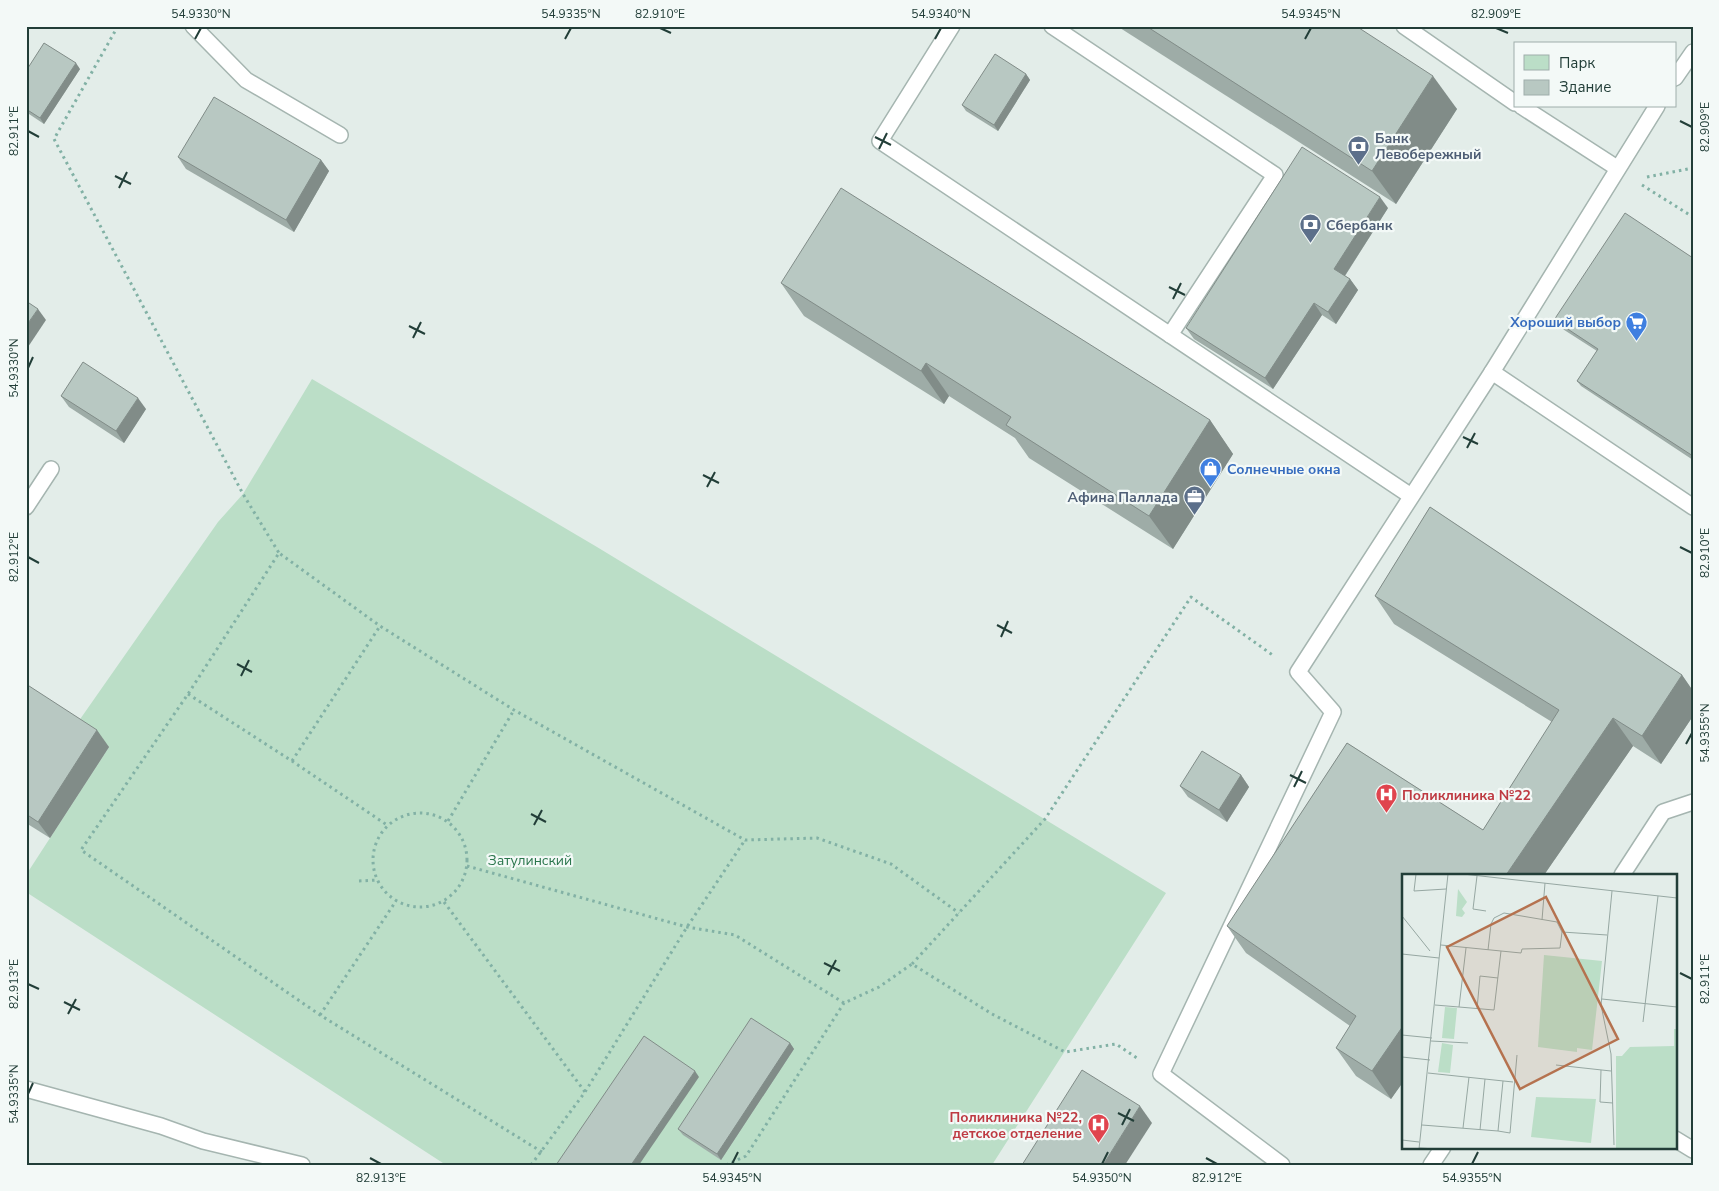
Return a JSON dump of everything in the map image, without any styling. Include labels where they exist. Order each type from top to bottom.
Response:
[{"type":"lane","points":[[193,26],[246,80],[340,135]]},
{"type":"lane","points":[[952,26],[880,141],[1411,496]]},
{"type":"lane","points":[[1052,26],[1275,175],[1170,335]]},
{"type":"lane","points":[[1404,26],[1514,102]]},
{"type":"lane","points":[[1676,77],[1693,52]]},
{"type":"lane","points":[[1524,108],[1617,168]]},
{"type":"lane","points":[[1282,1165],[1161,1074],[1333,712],[1298,672],[1492,372],[1656,108]]},
{"type":"lane","points":[[1492,372],[1693,507]]},
{"type":"lane","points":[[26,507],[51,469]]},
{"type":"lane","points":[[1623,874],[1663,812],[1693,802]]},
{"type":"lane","points":[[26,1089],[161,1126],[204,1141],[302,1165]]},
{"type":"lane","points":[[1676,1140],[1693,1150]]},
{"type":"lane","points":[[1431,1165],[1442,1148]]},
{"type":"path","points":[[118,26],[54,139],[243,494],[279,553],[380,626],[514,710],[745,840],[817,838],[891,864],[959,913]]},
{"type":"path","points":[[1617,168],[1693,217]]},
{"type":"path","points":[[1633,180],[1693,168]]},
{"type":"path","points":[[279,553],[188,694],[81,850],[320,1015],[542,1152]]},
{"type":"path","points":[[726,1165],[746,1156],[844,1003],[879,987],[912,964],[1045,819],[1191,597],[1298,672]]},
{"type":"path","points":[[292,761],[380,626]]},
{"type":"path","points":[[188,694],[292,761],[387,826]]},
{"type":"path","points":[[448,821],[514,710]]},
{"type":"path","points":[[410,813],[430,814],[448,821],[464,841],[467,866],[463,880],[455,892],[444,902],[420,908],[396,902],[384,892],[376,880],[373,865],[378,837],[387,826],[398,818],[410,813]]},
{"type":"path","points":[[530,1165],[542,1152],[585,1092],[745,840]]},
{"type":"path","points":[[467,866],[688,927],[735,935],[844,1003]]},
{"type":"path","points":[[359,881],[376,880]]},
{"type":"path","points":[[320,1015],[396,902]]},
{"type":"path","points":[[444,902],[585,1092]]},
{"type":"path","points":[[912,964],[992,1014],[1065,1052],[1116,1044],[1161,1074]]},
{"type":"green space","name":"Затулинский","points":[[312,379],[597,547],[1166,893],[992,1165],[446,1165],[26,892],[26,875],[109,747],[76,725],[218,522],[243,494]]},
{"type":"building","points":[[1146,26],[1356,26],[1433,76],[1372,171]]},
{"type":"building","points":[[44,43],[76,63],[40,118],[26,109],[26,71]]},
{"type":"building","points":[[995,54],[1026,74],[994,125],[962,105]]},
{"type":"building","points":[[214,97],[321,160],[286,220],[178,157]]},
{"type":"building","name":"Сбербанк","points":[[1302,147],[1380,197],[1334,269],[1350,279],[1328,312],[1314,303],[1265,378],[1186,328]]},
{"type":"building","points":[[841,188],[1210,420],[1149,516],[1006,425],[1011,417],[926,363],[921,371],[781,283]]},
{"type":"building","name":"Хороший выбор","points":[[1625,213],[1693,258],[1693,456],[1577,381],[1598,349],[1554,320]]},
{"type":"building","points":[[26,301],[38,309],[26,326]]},
{"type":"building","points":[[83,362],[138,398],[116,431],[61,396]]},
{"type":"building","name":"Поликлиника №22","points":[[1430,507],[1682,675],[1642,736],[1613,718],[1507,874],[1402,874],[1402,1027],[1372,1071],[1336,1048],[1356,1016],[1227,926],[1347,743],[1483,830],[1559,710],[1375,596]]},
{"type":"building","points":[[26,684],[97,730],[38,822],[26,814]]},
{"type":"building","points":[[1202,751],[1241,775],[1219,810],[1180,786]]},
{"type":"building","points":[[751,1018],[790,1043],[717,1154],[678,1129]]},
{"type":"building","points":[[644,1036],[695,1071],[631,1165],[556,1165]]},
{"type":"building","name":"Поликлиника №22, детское отделение","points":[[1082,1070],[1140,1106],[1103,1165],[1022,1165]]},
{"type":"place","name":"Банк Левобережный","points":[[1359,165]]},
{"type":"place","name":"Сбербанк","points":[[1310,244]]},
{"type":"place","name":"Хороший выбор","points":[[1637,341]]},
{"type":"place","name":"Солнечные окна","points":[[1211,488]]},
{"type":"place","name":"Афина Паллада","points":[[1194,516]]},
{"type":"place","name":"Поликлиника №22","points":[[1386,814]]},
{"type":"place","name":"Поликлиника №22, детское отделение","points":[[1098,1144]]}]
